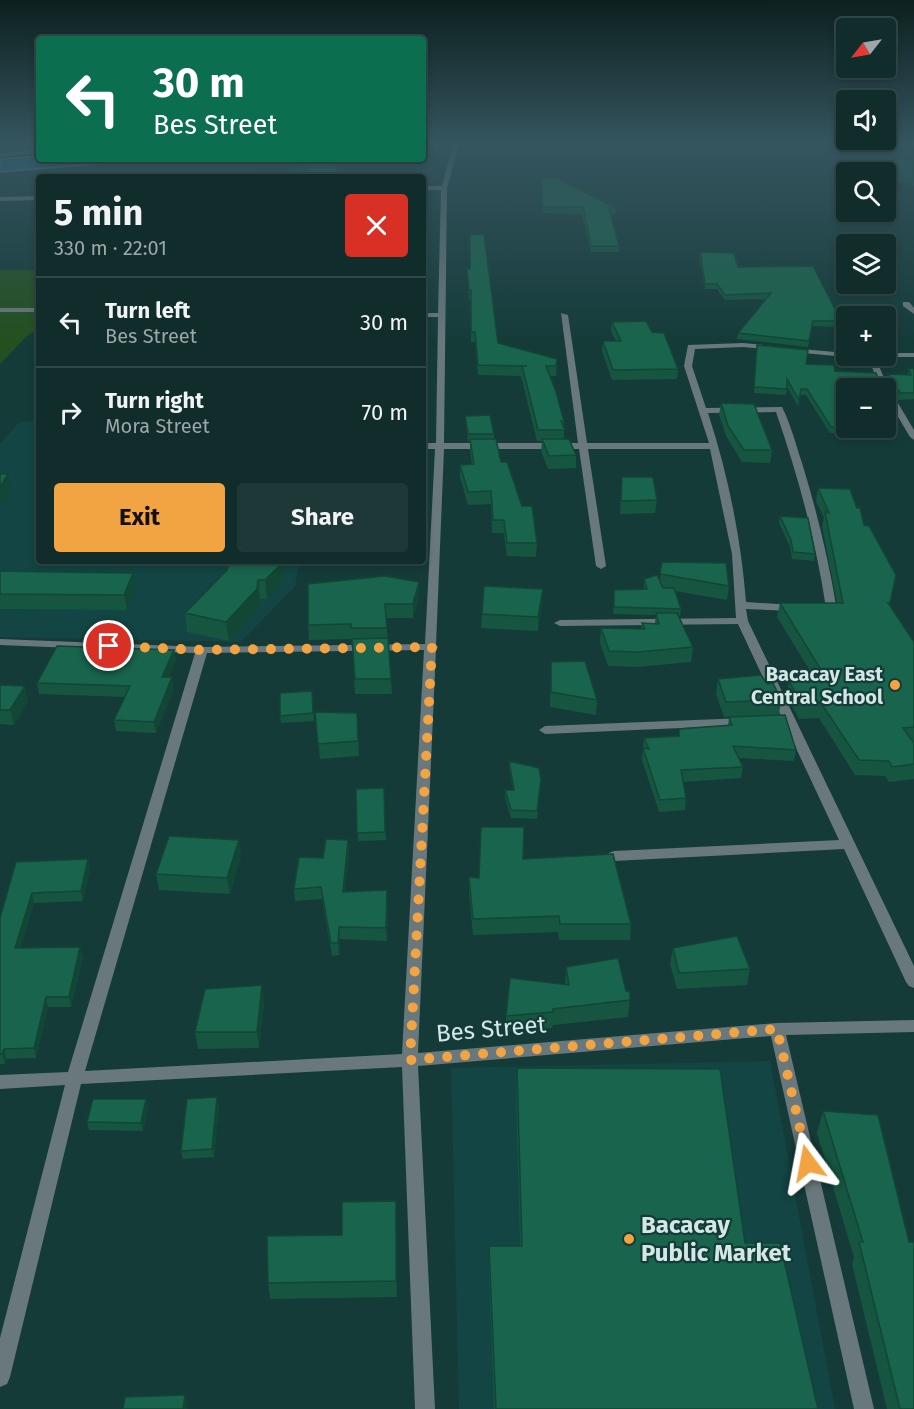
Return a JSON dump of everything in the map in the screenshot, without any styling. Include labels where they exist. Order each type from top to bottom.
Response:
[{"type":"street","points":[[424,1409],[410,1060],[432,647],[440,446],[444,210]]},
{"type":"street","points":[[906,304],[914,312]]},
{"type":"street","points":[[426,315],[442,315]]},
{"type":"street","points":[[564,315],[601,566]]},
{"type":"street","points":[[836,354],[743,345],[691,347],[688,366],[714,446],[737,554],[742,621],[785,721],[848,844],[914,982]]},
{"type":"street","points":[[896,355],[914,355]]},
{"type":"street","points":[[875,366],[882,383],[914,437]]},
{"type":"street","points":[[704,411],[779,409],[800,467],[825,563],[832,611],[741,604]]},
{"type":"street","points":[[426,446],[714,446]]},
{"type":"street","points":[[560,623],[742,621]]},
{"type":"street","points":[[0,642],[202,650],[432,647]]},
{"type":"street","points":[[0,1377],[75,1077],[202,650]]},
{"type":"street","points":[[545,730],[756,722]]},
{"type":"street","points":[[614,856],[848,844]]},
{"type":"street","name":"Bes Street","points":[[0,1082],[410,1060],[777,1029],[914,1026]]},
{"type":"street","points":[[777,1029],[864,1409]]},
{"type":"lane","points":[[0,310],[36,310]]},
{"type":"shaded area","points":[[36,421],[36,564],[299,564],[295,586],[241,642],[0,637],[0,444],[19,422]]},
{"type":"shaded area","name":"Bacacay Public Market","points":[[770,1061],[835,1409],[459,1409],[451,1068]]},
{"type":"green space","points":[[0,270],[36,270],[36,330],[27,336],[0,364]]},
{"type":"building","points":[[584,210],[609,210],[619,246],[591,246]]},
{"type":"building","points":[[484,234],[498,343],[557,359],[556,366],[546,366],[556,392],[564,421],[561,421],[565,430],[538,430],[522,366],[527,366],[478,365],[475,332],[471,332],[471,290],[469,290],[467,269],[470,269],[470,235]]},
{"type":"building","points":[[700,252],[734,253],[738,267],[813,266],[836,311],[836,321],[813,321],[809,341],[738,333],[771,293],[725,295],[717,284],[705,284]]},
{"type":"building","points":[[646,321],[652,332],[664,333],[678,369],[613,370],[603,341],[621,341],[612,322]]},
{"type":"building","points":[[757,345],[808,350],[806,364],[834,365],[835,371],[876,373],[878,378],[836,378],[836,427],[831,427],[807,389],[801,389],[799,400],[787,379],[787,389],[754,387]]},
{"type":"building","points":[[909,368],[914,369],[914,393],[900,393],[896,387],[896,378],[891,378],[888,374],[911,375]]},
{"type":"building","points":[[721,403],[754,404],[772,450],[744,450],[728,426]]},
{"type":"building","points":[[490,415],[494,434],[468,434],[465,416]]},
{"type":"building","points":[[470,439],[496,439],[501,462],[507,462],[522,506],[532,506],[537,543],[507,543],[504,520],[493,520],[491,491],[468,492],[460,465],[474,464]]},
{"type":"building","points":[[542,439],[569,439],[576,455],[549,456]]},
{"type":"building","points":[[0,474],[8,474],[0,487]]},
{"type":"building","points":[[622,477],[653,477],[657,500],[621,501]]},
{"type":"building","points":[[818,488],[850,489],[857,508],[860,508],[864,525],[869,526],[896,575],[890,603],[888,603],[914,642],[914,727],[903,728],[914,743],[914,764],[892,767],[889,761],[859,760],[821,703],[802,704],[789,681],[826,678],[780,603],[843,603],[825,512],[829,513]]},
{"type":"building","points":[[780,516],[808,518],[815,554],[793,552],[791,540]]},
{"type":"building","points":[[662,562],[726,563],[729,586],[660,574]]},
{"type":"building","points":[[229,564],[279,564],[265,580],[258,580],[257,589],[226,622],[185,613],[227,570]]},
{"type":"building","points":[[0,571],[133,573],[124,595],[0,594]]},
{"type":"building","points":[[657,575],[663,588],[674,588],[681,609],[614,607],[614,590],[647,589],[644,579]]},
{"type":"building","points":[[385,576],[419,582],[413,604],[385,604],[387,628],[351,628],[351,624],[308,625],[308,584]]},
{"type":"building","points":[[484,586],[543,589],[538,617],[482,614]]},
{"type":"building","points":[[656,613],[677,613],[693,647],[638,652],[609,651],[601,628],[645,629],[642,623],[659,624]]},
{"type":"building","points":[[388,638],[391,679],[355,679],[352,639]]},
{"type":"building","points":[[57,646],[174,650],[162,677],[172,677],[154,722],[114,720],[130,686],[37,683]]},
{"type":"building","points":[[585,661],[597,700],[551,692],[551,662]]},
{"type":"building","points":[[761,675],[767,684],[773,683],[781,700],[726,702],[718,679]]},
{"type":"building","points":[[0,685],[25,686],[10,710],[0,710]]},
{"type":"building","points":[[312,691],[313,713],[280,716],[280,693]]},
{"type":"building","points":[[315,712],[357,713],[358,741],[318,744]]},
{"type":"building","points":[[785,715],[796,750],[733,746],[743,767],[681,770],[686,798],[660,800],[643,748],[649,749],[644,738],[679,736],[679,729],[732,725],[729,717]]},
{"type":"building","points":[[509,761],[539,768],[541,779],[537,811],[511,810],[505,790],[514,790]]},
{"type":"building","points":[[384,788],[385,832],[357,833],[356,789]]},
{"type":"building","points":[[481,827],[524,827],[523,859],[613,854],[631,924],[560,924],[559,916],[473,919],[469,877],[479,878]]},
{"type":"building","points":[[169,836],[239,840],[227,878],[156,874]]},
{"type":"building","points":[[326,839],[348,840],[343,892],[387,890],[386,928],[339,927],[338,943],[331,943],[321,887],[294,889],[299,857],[323,858]]},
{"type":"building","points":[[88,859],[81,891],[32,893],[15,948],[80,947],[69,997],[46,997],[34,1048],[4,1049],[0,1054],[0,918],[16,862]]},
{"type":"building","points":[[737,936],[750,969],[679,973],[673,948]]},
{"type":"building","points":[[618,958],[626,991],[630,992],[630,1000],[553,1009],[553,1012],[506,1016],[510,978],[569,985],[566,967]]},
{"type":"building","points":[[262,985],[257,1032],[195,1032],[205,989]]},
{"type":"building","name":"Bacacay Public Market","points":[[517,1068],[720,1069],[745,1243],[780,1243],[818,1409],[496,1409],[489,1246],[522,1246]]},
{"type":"building","points":[[217,1097],[212,1149],[181,1151],[187,1099]]},
{"type":"building","points":[[93,1099],[146,1099],[141,1123],[87,1122]]},
{"type":"building","points":[[823,1111],[878,1115],[909,1242],[914,1242],[914,1409],[900,1409],[859,1242],[863,1242]]},
{"type":"building","points":[[396,1201],[396,1281],[268,1283],[267,1236],[342,1235],[342,1202]]},
{"type":"building","points":[[185,1395],[183,1409],[123,1409],[125,1397]]},
{"type":"place","name":"Bacacay East Central School","points":[[895,685]]},
{"type":"place","name":"Bacacay Public Market","points":[[629,1239]]},
{"type":"route","points":[[109,646],[202,650],[432,647],[410,1060],[777,1029],[808,1163]]}]
